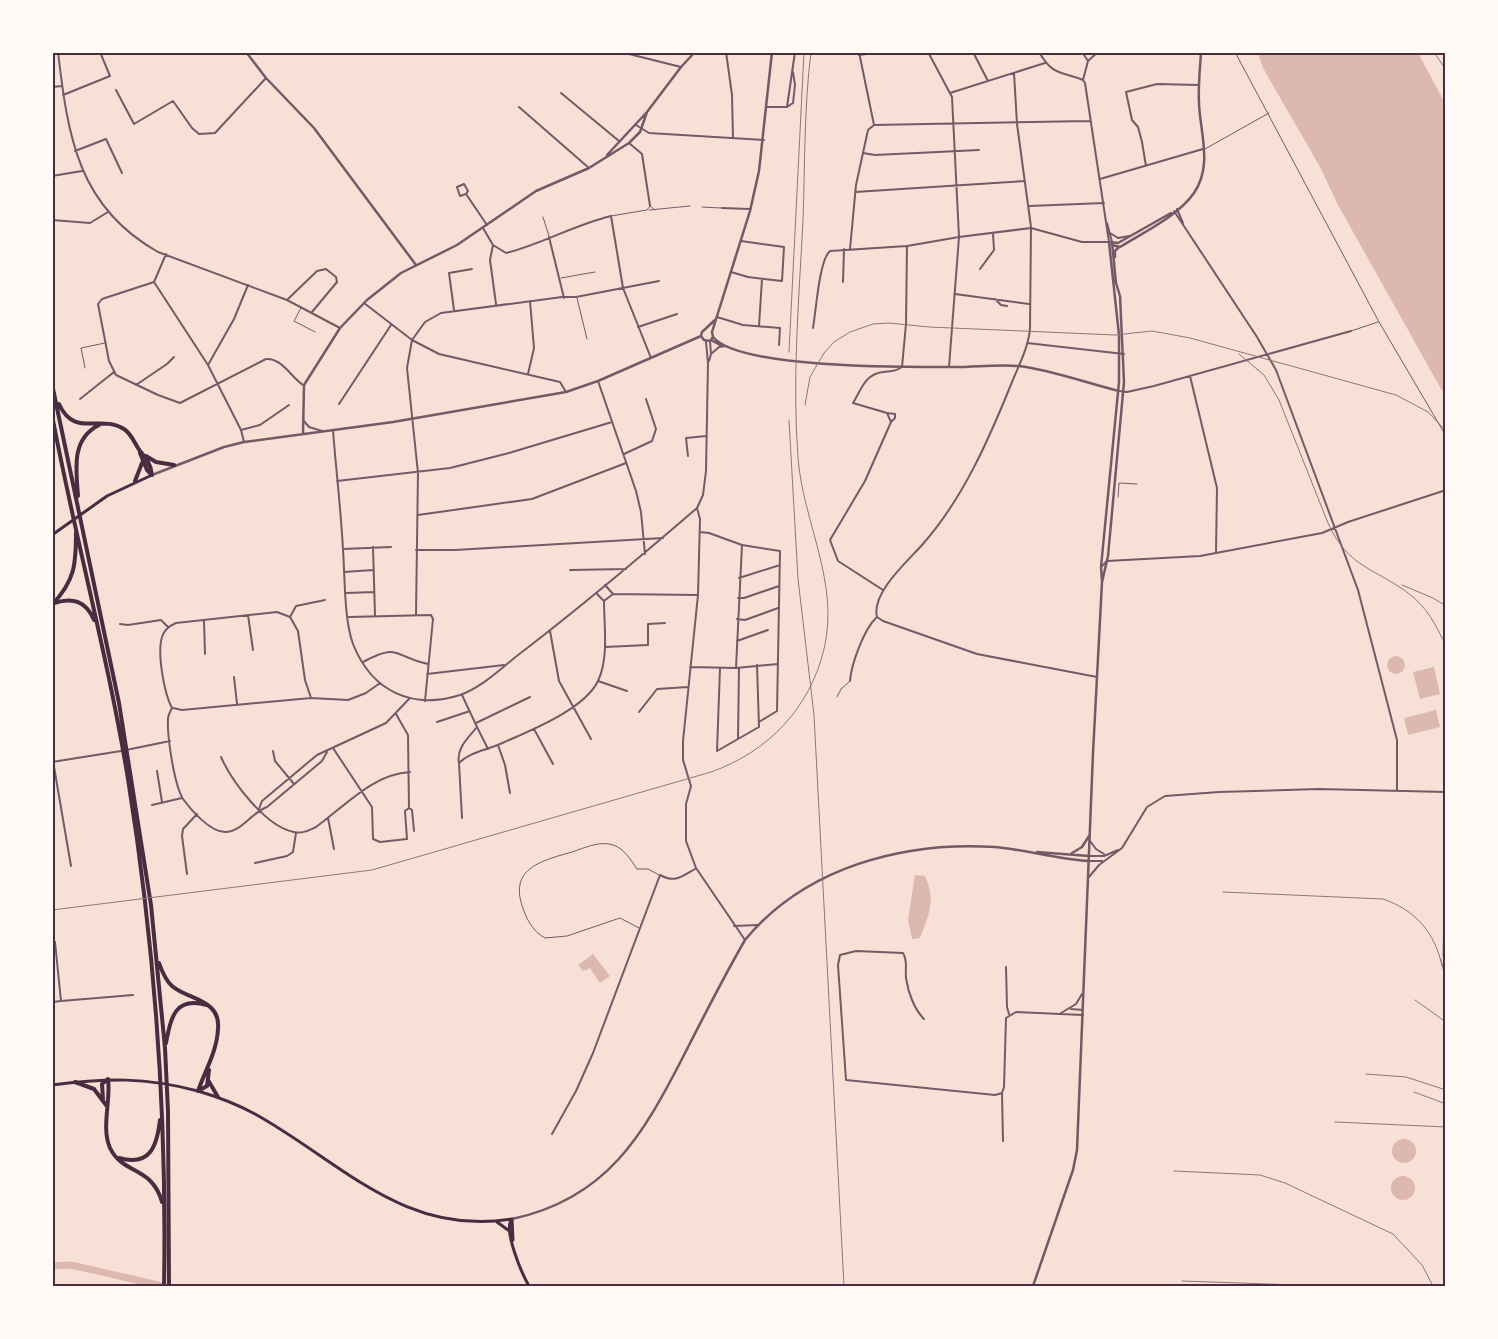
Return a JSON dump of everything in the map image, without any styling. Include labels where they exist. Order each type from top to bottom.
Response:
[{"type":"highway","points":[[52,384],[79,506],[132,778],[156,956],[165,1048],[169,1143],[167,1263],[164,1286]]},
{"type":"highway","points":[[56,398],[61,409],[70,420],[80,424],[113,424],[126,430],[145,456],[152,475]]},
{"type":"highway","points":[[52,415],[115,709],[139,851],[154,984],[169,1286]]},
{"type":"highway","points":[[79,506],[76,473],[77,451],[84,437],[101,424]]},
{"type":"highway","points":[[135,481],[141,469],[140,450]]},
{"type":"highway","points":[[145,456],[156,462],[174,465]]},
{"type":"highway","points":[[142,460],[152,475]]},
{"type":"highway","points":[[53,604],[66,588],[74,572],[76,522]]},
{"type":"highway","points":[[53,604],[66,600],[80,602],[91,613],[98,628]]},
{"type":"highway","points":[[156,956],[161,970],[172,985],[200,998],[216,1013],[219,1026],[209,1065],[198,1091]]},
{"type":"highway","points":[[165,1048],[171,1018],[177,1010],[191,1002],[209,1005]]},
{"type":"highway","points":[[198,1091],[205,1088],[209,1065]]},
{"type":"highway","points":[[108,1079],[107,1108],[110,1148],[117,1158],[128,1167],[153,1181],[160,1192],[164,1210]]},
{"type":"highway","points":[[107,1108],[102,1084],[108,1079]]},
{"type":"highway","points":[[208,1079],[218,1097]]},
{"type":"highway","points":[[75,1082],[94,1089],[104,1100]]},
{"type":"highway","points":[[117,1158],[137,1160],[150,1152],[158,1137],[161,1112]]},
{"type":"main road","points":[[52,535],[91,506],[135,481],[152,475]]},
{"type":"main road","points":[[52,1085],[108,1079],[148,1081],[198,1091],[218,1097],[257,1115],[371,1190],[410,1209],[432,1217],[450,1220],[494,1222],[512,1219]]},
{"type":"main road","points":[[512,1219],[509,1224],[509,1232],[520,1267],[529,1286]]},
{"type":"main road","points":[[512,1219],[513,1243]]},
{"type":"main road","points":[[494,1222],[501,1224],[509,1232]]},
{"type":"street","points":[[58,52],[63,95],[75,152],[82,171],[108,212],[131,235],[166,254],[288,300],[340,328]]},
{"type":"street","points":[[63,95],[110,76],[100,52]]},
{"type":"street","points":[[246,52],[266,78],[314,128],[416,265]]},
{"type":"street","points":[[621,52],[680,67]]},
{"type":"street","points":[[606,156],[636,125],[680,67],[695,52]]},
{"type":"street","points":[[726,52],[732,95],[733,138]]},
{"type":"street","points":[[772,52],[764,140],[750,209],[718,318],[712,332],[717,341],[728,346],[779,361],[902,367],[1019,366],[1123,391],[1268,356],[1379,322]]},
{"type":"street","points":[[787,107],[795,52]]},
{"type":"street","points":[[874,125],[859,54],[881,52]]},
{"type":"street","points":[[928,52],[950,93],[953,124],[959,236],[949,367]]},
{"type":"street","points":[[973,52],[988,82]]},
{"type":"street","points":[[1039,52],[1045,63],[1061,75],[1083,80]]},
{"type":"street","points":[[1082,52],[1088,61]]},
{"type":"street","points":[[1098,52],[1088,61],[1083,80],[1120,296],[1124,354],[1123,391],[1116,440],[1107,561],[1102,582]]},
{"type":"street","points":[[813,328],[827,254],[844,249],[907,246],[959,236],[1031,228],[1082,242],[1118,243],[1174,211],[1194,193],[1204,169],[1199,85],[1201,52]]},
{"type":"street","points":[[1235,52],[1379,322],[1446,436]]},
{"type":"street","points":[[950,93],[1045,63]]},
{"type":"street","points":[[767,107],[787,107],[793,102],[796,85],[793,72]]},
{"type":"street","points":[[837,697],[841,689],[850,682],[851,668],[870,624],[876,617],[875,612],[883,590],[944,519],[980,455],[1019,366],[1027,343],[1030,331],[1031,228],[1017,124],[1014,73]]},
{"type":"street","points":[[116,90],[134,124],[173,101],[192,128],[200,134],[207,135],[220,129],[266,78]]},
{"type":"street","points":[[1146,166],[1138,127],[1132,120],[1126,92],[1157,84],[1199,85]]},
{"type":"street","points":[[52,87],[62,86]]},
{"type":"street","points":[[561,93],[619,141]]},
{"type":"street","points":[[519,107],[589,168]]},
{"type":"street","points":[[303,433],[304,385],[340,328],[364,303],[384,285],[416,265],[458,244],[536,191],[589,168],[629,143],[636,138],[647,112]]},
{"type":"street","points":[[1100,179],[1204,149],[1269,114]]},
{"type":"street","points":[[850,249],[854,192],[868,130],[874,125],[1017,124],[1090,121]]},
{"type":"street","points":[[636,125],[649,133],[764,140]]},
{"type":"street","points":[[625,136],[629,143],[642,154],[650,206],[655,210]]},
{"type":"street","points":[[75,152],[106,139],[122,173]]},
{"type":"street","points":[[863,153],[875,155],[979,150]]},
{"type":"street","points":[[52,176],[82,171]]},
{"type":"street","points":[[854,192],[1024,181]]},
{"type":"street","points":[[466,194],[460,196],[456,187],[464,184],[468,190],[466,194],[487,225]]},
{"type":"street","points":[[1028,206],[1104,203]]},
{"type":"street","points":[[647,210],[650,206]]},
{"type":"street","points":[[483,228],[493,246],[506,253],[537,244],[586,222],[647,210],[690,206]]},
{"type":"street","points":[[702,207],[750,209]]},
{"type":"street","points":[[1174,211],[1268,356],[1336,527],[1358,590],[1393,721],[1397,740],[1397,791]]},
{"type":"street","points":[[1114,264],[1115,251],[1171,216],[1174,211]]},
{"type":"street","points":[[52,220],[90,223],[108,212]]},
{"type":"street","points":[[611,216],[623,288],[651,358]]},
{"type":"street","points":[[543,218],[550,237],[564,298]]},
{"type":"street","points":[[1033,1286],[1073,1170],[1077,1142],[1092,771],[1102,582],[1101,566],[1119,391],[1119,354],[1111,243],[1107,223]]},
{"type":"street","points":[[980,269],[994,250],[993,233]]},
{"type":"street","points":[[1110,233],[1118,238],[1129,236]]},
{"type":"street","points":[[731,272],[762,279],[782,281],[784,248],[740,241]]},
{"type":"street","points":[[1111,243],[1120,247]]},
{"type":"street","points":[[493,246],[490,260],[496,304]]},
{"type":"street","points":[[902,367],[906,324],[907,246]]},
{"type":"street","points":[[843,282],[844,249]]},
{"type":"street","points":[[166,254],[154,282],[106,298],[98,304],[114,372],[120,378],[180,403],[266,359],[272,359],[278,361],[294,379],[304,385]]},
{"type":"street","points":[[288,300],[317,271],[326,269],[336,278],[337,282],[312,312]]},
{"type":"street","points":[[454,310],[449,273],[472,269]]},
{"type":"street","points":[[560,278],[595,272]]},
{"type":"street","points":[[759,326],[762,279]]},
{"type":"street","points":[[416,614],[418,473],[407,368],[412,340],[430,317],[454,310],[496,304],[576,298],[659,281]]},
{"type":"street","points":[[154,282],[208,365],[241,430],[244,442]]},
{"type":"street","points":[[208,365],[234,319],[248,285]]},
{"type":"street","points":[[955,294],[1030,304]]},
{"type":"street","points":[[576,298],[586,340]]},
{"type":"street","points":[[995,299],[1001,305],[1007,306]]},
{"type":"street","points":[[528,374],[534,348],[530,301]]},
{"type":"street","points":[[364,303],[412,340],[439,354],[560,382],[566,392]]},
{"type":"street","points":[[302,308],[294,321],[314,332]]},
{"type":"street","points":[[638,327],[678,314]]},
{"type":"street","points":[[718,318],[743,326],[780,328],[779,345]]},
{"type":"street","points":[[152,475],[224,446],[412,418],[566,392],[598,381],[701,336],[702,332],[718,318]]},
{"type":"street","points":[[339,404],[391,325]]},
{"type":"street","points":[[707,329],[712,332]]},
{"type":"street","points":[[701,336],[722,346],[728,346]]},
{"type":"street","points":[[333,430],[344,572],[353,644],[362,662],[380,683],[409,699],[425,702],[462,694],[478,686],[550,630],[645,554],[697,508],[704,495],[709,341],[713,336]]},
{"type":"street","points":[[708,363],[711,354],[709,341]]},
{"type":"street","points":[[85,368],[82,348],[106,343]]},
{"type":"street","points":[[1027,343],[1124,354]]},
{"type":"street","points":[[711,354],[722,346]]},
{"type":"street","points":[[136,385],[174,357]]},
{"type":"street","points":[[883,590],[838,562],[830,540],[865,481],[891,422],[896,416],[853,403],[867,378],[883,372],[896,371],[902,367]]},
{"type":"street","points":[[80,399],[114,372]]},
{"type":"street","points":[[1190,376],[1217,488],[1216,552]]},
{"type":"street","points":[[598,381],[636,491],[645,554]]},
{"type":"street","points":[[624,454],[652,441],[656,429],[646,399]]},
{"type":"street","points":[[241,430],[260,425],[289,405]]},
{"type":"street","points":[[887,413],[888,420],[891,422]]},
{"type":"street","points":[[303,420],[309,427],[322,431]]},
{"type":"street","points":[[337,480],[418,473],[450,468],[509,454],[612,422]]},
{"type":"street","points":[[688,456],[686,438],[706,436]]},
{"type":"street","points":[[418,515],[532,499],[626,464]]},
{"type":"street","points":[[1118,497],[1119,483],[1137,484]]},
{"type":"street","points":[[1101,566],[1107,561],[1200,556],[1322,533],[1446,490]]},
{"type":"street","points":[[697,508],[700,520],[698,595],[683,741],[683,760],[691,786],[686,804],[686,841],[696,868],[745,940]]},
{"type":"street","points":[[700,532],[709,532],[742,545],[780,551],[777,712],[759,722]]},
{"type":"street","points":[[416,550],[455,550],[663,538]]},
{"type":"street","points":[[738,739],[737,641],[742,545]]},
{"type":"street","points":[[373,547],[375,615]]},
{"type":"street","points":[[343,549],[391,547]]},
{"type":"street","points":[[1103,554],[1107,561]]},
{"type":"street","points":[[739,578],[780,565]]},
{"type":"street","points":[[570,570],[626,569]]},
{"type":"street","points":[[344,572],[373,570]]},
{"type":"street","points":[[605,585],[613,594]]},
{"type":"street","points":[[738,598],[744,598],[779,586]]},
{"type":"street","points":[[346,593],[374,592]]},
{"type":"street","points":[[459,762],[465,757],[498,746],[534,728],[583,700],[598,680],[604,646],[604,602],[596,593]]},
{"type":"street","points":[[604,602],[613,594],[698,595]]},
{"type":"street","points":[[290,617],[296,606],[325,600]]},
{"type":"street","points":[[738,619],[745,620],[779,608]]},
{"type":"street","points":[[311,698],[305,680],[298,631],[290,617],[277,612],[176,623],[168,627],[162,635],[160,647],[166,698],[172,708],[182,710],[311,698],[348,700],[366,693],[380,683]]},
{"type":"street","points":[[248,615],[253,650]]},
{"type":"street","points":[[349,617],[431,615],[433,619],[425,702]]},
{"type":"street","points":[[876,617],[977,654],[1097,677]]},
{"type":"street","points":[[120,624],[128,625],[161,620],[168,627]]},
{"type":"street","points":[[204,620],[205,654]]},
{"type":"street","points":[[604,646],[648,645],[648,624],[665,623]]},
{"type":"street","points":[[550,630],[559,681],[572,707],[592,739]]},
{"type":"street","points":[[737,641],[768,630]]},
{"type":"street","points":[[362,662],[390,650],[401,653],[410,660],[428,664]]},
{"type":"street","points":[[690,667],[738,668],[778,664]]},
{"type":"street","points":[[427,674],[505,665]]},
{"type":"street","points":[[720,668],[717,751],[759,728],[758,666]]},
{"type":"street","points":[[234,677],[237,704]]},
{"type":"street","points":[[598,680],[627,691]]},
{"type":"street","points":[[639,712],[657,689],[688,687]]},
{"type":"street","points":[[462,694],[488,749]]},
{"type":"street","points":[[476,723],[530,697]]},
{"type":"street","points":[[259,809],[262,801],[317,756],[327,752],[341,742],[374,730],[396,714],[409,699]]},
{"type":"street","points":[[172,708],[168,716],[170,741],[182,798],[216,830],[226,832],[241,825],[259,809],[267,807],[322,761],[327,752]]},
{"type":"street","points":[[437,722],[470,711]]},
{"type":"street","points":[[396,714],[408,734],[409,808],[412,810],[414,831]]},
{"type":"street","points":[[462,818],[458,757],[461,748],[478,727]]},
{"type":"street","points":[[534,728],[553,764]]},
{"type":"street","points":[[53,762],[141,748],[170,741]]},
{"type":"street","points":[[498,746],[505,765],[510,793]]},
{"type":"street","points":[[333,748],[364,790],[372,807],[374,839],[380,842],[407,839],[405,811],[409,808]]},
{"type":"street","points":[[272,752],[275,761],[294,784]]},
{"type":"street","points":[[52,755],[71,866]]},
{"type":"street","points":[[221,757],[228,774],[274,824],[296,832],[306,832],[328,818],[364,790],[388,777],[410,772]]},
{"type":"street","points":[[157,771],[162,802]]},
{"type":"street","points":[[1092,771],[1097,771]]},
{"type":"street","points":[[1088,878],[1104,861],[1121,849],[1147,808],[1156,800],[1169,796],[1301,790],[1446,792]]},
{"type":"street","points":[[152,805],[182,798]]},
{"type":"street","points":[[187,874],[182,836],[184,829],[197,814]]},
{"type":"street","points":[[328,818],[334,849]]},
{"type":"street","points":[[256,863],[288,856],[293,852],[296,832]]},
{"type":"street","points":[[1072,853],[1082,846],[1090,834]]},
{"type":"street","points":[[1090,839],[1096,850],[1106,855]]},
{"type":"street","points":[[639,928],[620,918],[567,936],[545,938],[536,931],[525,914],[519,893],[522,880],[528,869],[538,862],[598,843],[611,844],[621,849],[637,869],[648,869],[669,880],[676,880],[696,868]]},
{"type":"street","points":[[512,1219],[546,1209],[578,1194],[603,1176],[628,1150],[656,1110],[724,976],[745,940],[758,925],[790,897],[811,884],[844,869],[895,854],[935,848],[971,846],[1072,853],[1089,856],[1106,855],[1121,849]]},
{"type":"street","points":[[1036,852],[1089,861],[1104,861]]},
{"type":"street","points":[[552,1134],[576,1091],[593,1053],[660,875]]},
{"type":"street","points":[[734,926],[758,925]]},
{"type":"street","points":[[55,942],[61,1001]]},
{"type":"street","points":[[924,1019],[918,1013],[909,991],[906,960],[903,953],[847,952],[839,956],[838,982],[846,1080],[995,1095],[1002,1093]]},
{"type":"street","points":[[1003,1141],[1002,1093],[1004,1086],[1005,1022],[1009,1014],[1007,1007],[1006,967]]},
{"type":"street","points":[[1061,1013],[1071,1009],[1084,991]]},
{"type":"street","points":[[52,1002],[133,995]]},
{"type":"street","points":[[1071,1009],[1083,1010]]},
{"type":"street","points":[[1009,1014],[1016,1012],[1083,1015]]},
{"type":"shaded area","points":[[1258,53],[1418,53],[1445,103],[1445,396],[1338,205],[1320,167],[1263,68]]},
{"type":"shaded area","points":[[1392,656],[1400,656],[1405,661],[1403,672],[1392,674],[1387,669],[1387,661]]},
{"type":"shaded area","points":[[1434,667],[1440,694],[1420,699],[1413,672]]},
{"type":"shaded area","points":[[1436,710],[1440,727],[1408,735],[1404,718]]},
{"type":"shaded area","points":[[915,875],[925,876],[931,899],[920,938],[912,939],[908,920]]},
{"type":"shaded area","points":[[593,954],[610,976],[600,983],[590,968],[583,971],[578,965]]},
{"type":"shaded area","points":[[1404,1139],[1409,1140],[1415,1146],[1415,1156],[1409,1162],[1404,1163],[1399,1162],[1393,1156],[1392,1151],[1393,1146],[1399,1140]]},
{"type":"shaded area","points":[[1403,1176],[1408,1177],[1414,1183],[1414,1193],[1408,1199],[1403,1200],[1398,1199],[1392,1193],[1391,1188],[1392,1183],[1398,1177]]},
{"type":"waterway","points":[[52,1266],[71,1265],[163,1286]]},
{"type":"railway","points":[[789,352],[804,52]]},
{"type":"railway","points":[[52,910],[372,870],[711,772],[751,753],[784,725],[797,709],[817,670],[824,649],[828,624],[824,576],[801,482],[796,428],[797,339],[806,115],[811,52]]},
{"type":"railway","points":[[1434,52],[1446,70]]},
{"type":"railway","points":[[805,405],[810,377],[824,353],[834,342],[850,332],[873,324],[889,323],[929,327],[1115,335],[1152,331],[1190,338],[1396,395],[1428,412],[1446,431]]},
{"type":"railway","points":[[1239,354],[1264,375],[1279,400],[1328,523],[1336,538],[1344,549],[1363,566],[1415,598],[1431,617],[1446,647]]},
{"type":"railway","points":[[789,420],[798,579],[814,715],[844,1286]]},
{"type":"railway","points":[[1402,585],[1433,598],[1446,606]]},
{"type":"railway","points":[[1443,956],[1446,821]]},
{"type":"railway","points":[[1223,892],[1383,899],[1405,909],[1422,924],[1434,943],[1442,966]]},
{"type":"railway","points":[[1441,959],[1446,983]]},
{"type":"railway","points":[[1415,1000],[1446,1022]]},
{"type":"railway","points":[[1366,1074],[1406,1077],[1446,1090]]},
{"type":"railway","points":[[1414,1092],[1446,1104]]},
{"type":"railway","points":[[1335,1122],[1446,1127]]},
{"type":"railway","points":[[1174,1171],[1260,1175],[1285,1183],[1393,1234],[1422,1265],[1433,1286]]},
{"type":"railway","points":[[1182,1281],[1326,1286]]}]
